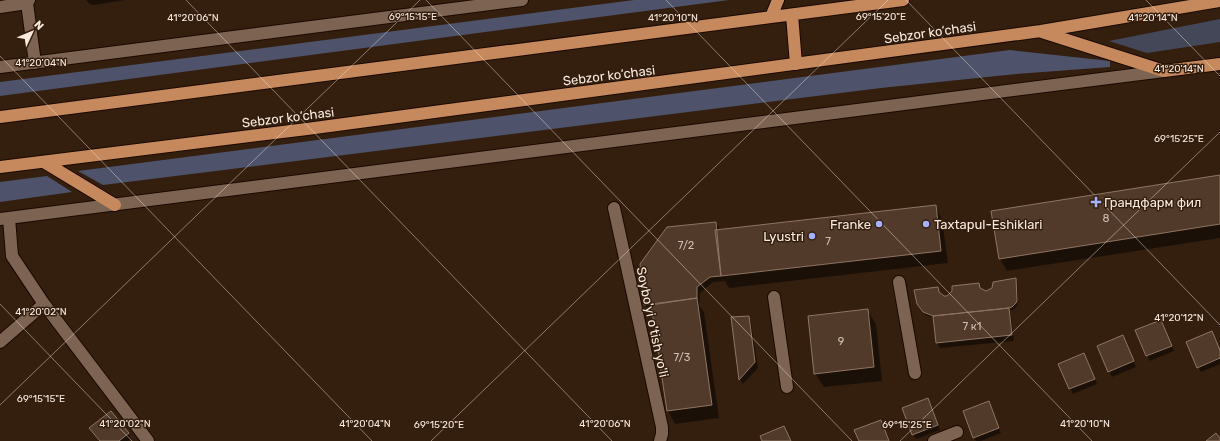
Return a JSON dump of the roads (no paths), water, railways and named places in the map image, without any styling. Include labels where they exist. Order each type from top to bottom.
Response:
[{"type":"main road","points":[[771,17],[778,0]]},
{"type":"main road","points":[[0,117],[903,0]]},
{"type":"main road","name":"Sebzor ko‘chasi","points":[[0,167],[323,127],[1041,31],[1220,1]]},
{"type":"main road","points":[[792,15],[796,64]]},
{"type":"main road","points":[[1041,31],[1164,71],[1220,64]]},
{"type":"main road","points":[[44,162],[115,204]]},
{"type":"street","points":[[0,67],[447,5],[522,0]]},
{"type":"street","points":[[0,7],[28,1],[35,63]]},
{"type":"street","points":[[148,441],[44,304],[12,256],[4,219],[1164,71]]},
{"type":"street","name":"Soybo'yi o'tish yo'li","points":[[614,208],[662,427],[660,441]]},
{"type":"street","points":[[899,282],[915,373]]},
{"type":"street","points":[[774,297],[787,387]]},
{"type":"street","points":[[0,342],[44,304]]},
{"type":"street","points":[[934,441],[957,432]]},
{"type":"place","name":"Грандфарм фил","points":[[1096,202]]},
{"type":"place","name":"Franke","points":[[879,224]]},
{"type":"place","name":"Taxtapul-Eshiklari","points":[[926,224]]},
{"type":"place","name":"Lyustri","points":[[812,236]]}]
